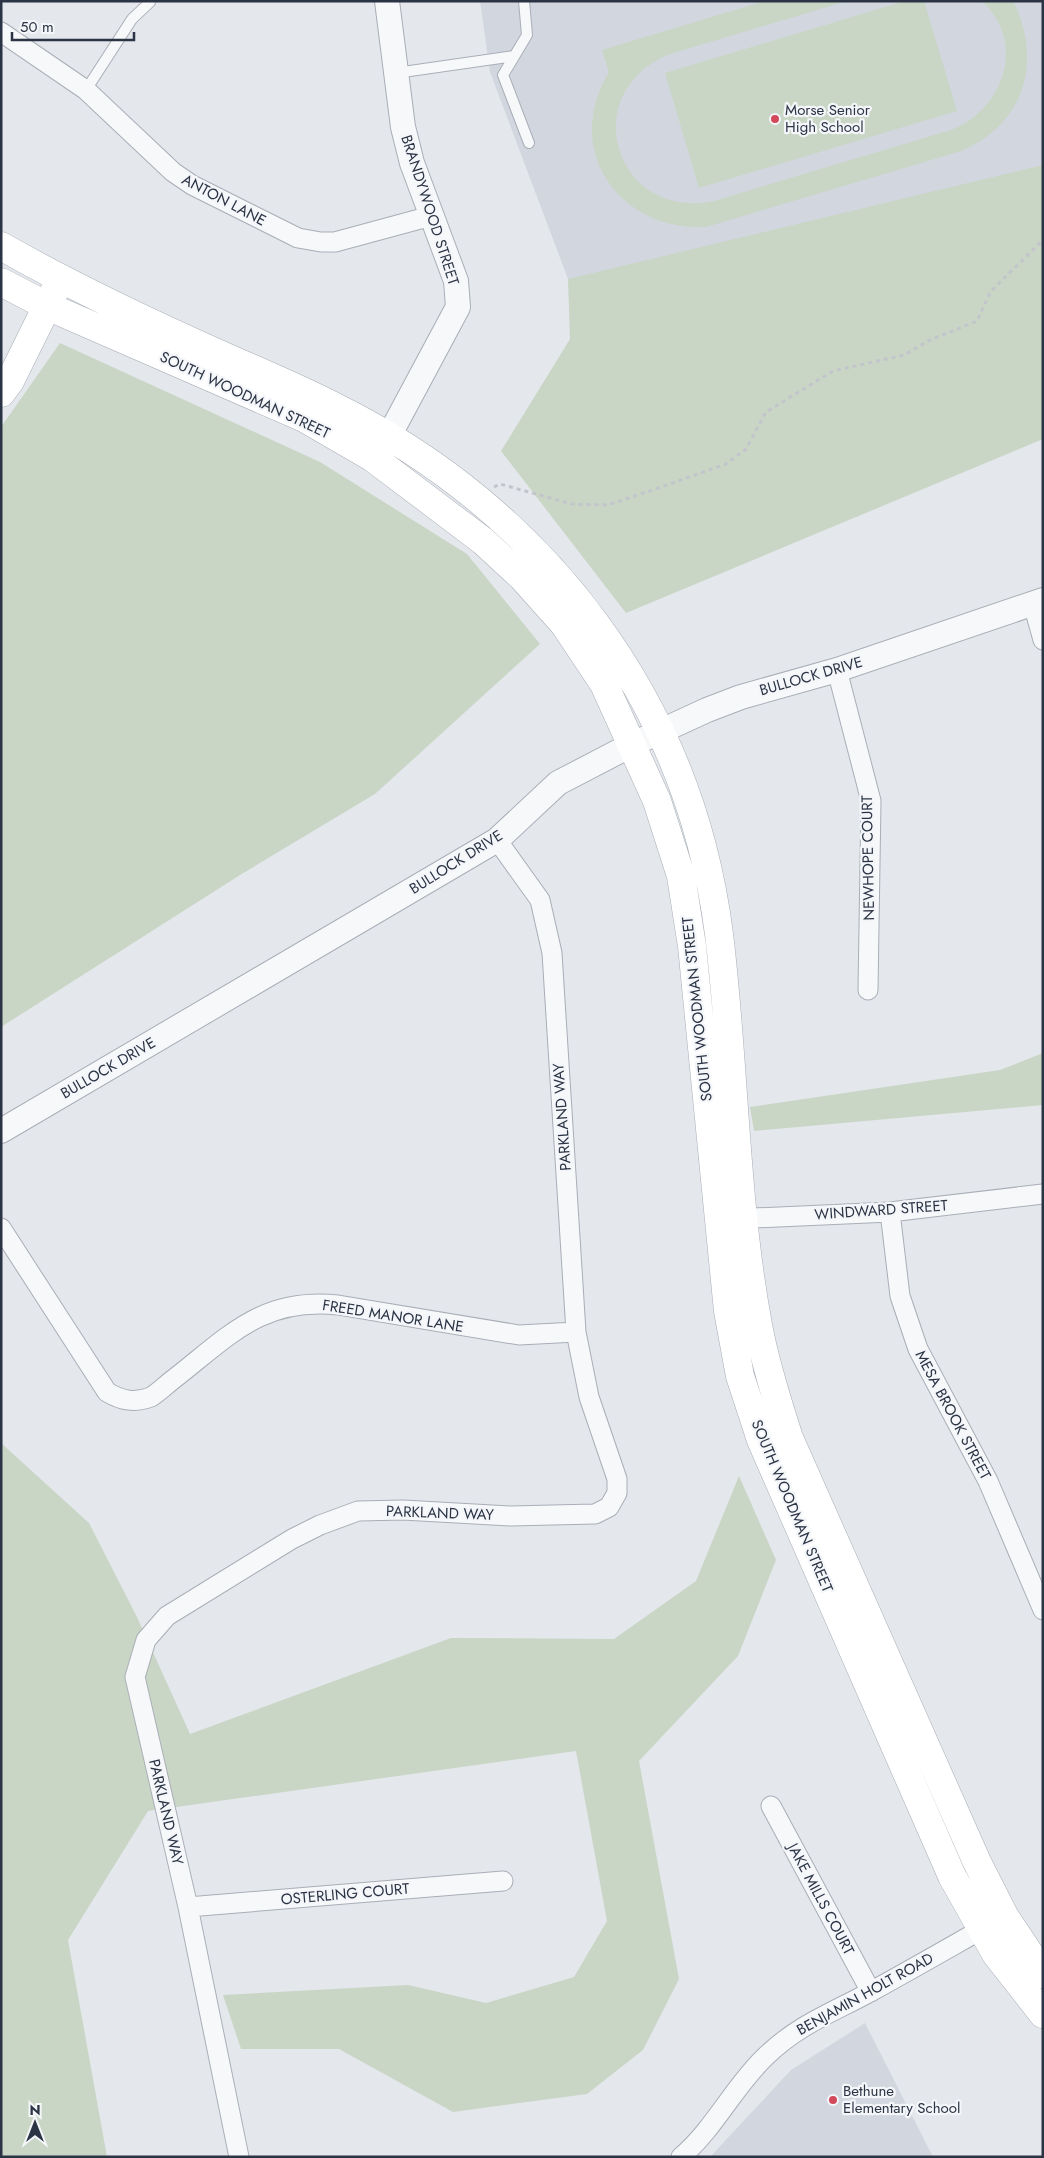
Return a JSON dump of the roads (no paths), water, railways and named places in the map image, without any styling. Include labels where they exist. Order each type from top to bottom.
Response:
[{"type":"main road","name":"SOUTH WOODMAN STREET","points":[[1,246],[60,279],[334,406],[522,577],[564,624],[604,684],[633,744],[657,801],[681,876],[731,1219],[749,1265],[758,1326],[772,1385],[789,1438],[977,1862],[1005,1916],[1043,1974]]},
{"type":"main road","points":[[1,393],[10,381],[60,279]]},
{"type":"main road","name":"SOUTH WOODMAN STREET","points":[[1,282],[46,306],[288,411],[381,447],[416,454],[478,498],[533,547],[582,603],[623,664],[661,730],[688,803],[712,891],[719,934],[731,1219],[728,1311],[740,1376],[761,1440],[948,1868],[996,1954],[1043,2014]]},
{"type":"street","name":"BRANDYWOOD STREET","points":[[381,447],[458,307],[456,281],[431,216],[403,127],[388,1]]},
{"type":"street","name":"ANTON LANE","points":[[1,32],[86,90],[173,172],[192,185],[298,238],[321,242],[335,242],[431,216]]},
{"type":"street","name":"BULLOCK DRIVE","points":[[1,1131],[497,840],[558,783],[633,744],[741,696],[837,670],[1038,602]]},
{"type":"street","points":[[1038,602],[1043,640]]},
{"type":"street","name":"NEWHOPE COURT","points":[[837,670],[870,801],[868,990]]},
{"type":"street","name":"PARKLAND WAY","points":[[239,2157],[188,1907],[135,1677],[146,1640],[166,1616],[292,1539],[320,1525],[358,1511],[404,1510],[510,1516],[595,1514],[609,1507],[617,1493],[617,1479],[589,1397],[576,1332],[552,954],[540,900],[497,840]]},
{"type":"street","name":"WINDWARD STREET","points":[[731,1219],[890,1212],[1043,1194]]},
{"type":"street","name":"MESA BROOK STREET","points":[[890,1212],[900,1296],[918,1349],[988,1481],[1043,1610]]},
{"type":"street","name":"FREED MANOR LANE","points":[[1,1228],[107,1392],[124,1400],[142,1400],[151,1397],[240,1327],[265,1314],[293,1306],[338,1305],[519,1335],[576,1332]]},
{"type":"street","name":"JAKE MILLS COURT","points":[[771,1806],[870,1992]]},
{"type":"street","name":"OSTERLING COURT","points":[[188,1907],[503,1881]]},
{"type":"street","name":"BENJAMIN HOLT ROAD","points":[[681,2157],[706,2132],[741,2085],[766,2056],[796,2031],[818,2017],[870,1992],[1005,1916]]},
{"type":"lane","points":[[524,1],[527,35],[503,74],[529,143]]},
{"type":"lane","points":[[86,90],[132,19],[150,2]]},
{"type":"lane","points":[[396,73],[514,56]]},
{"type":"place","name":"Morse Senior High School","points":[[775,119]]},
{"type":"place","name":"Bethune Elementary School","points":[[833,2100]]}]
